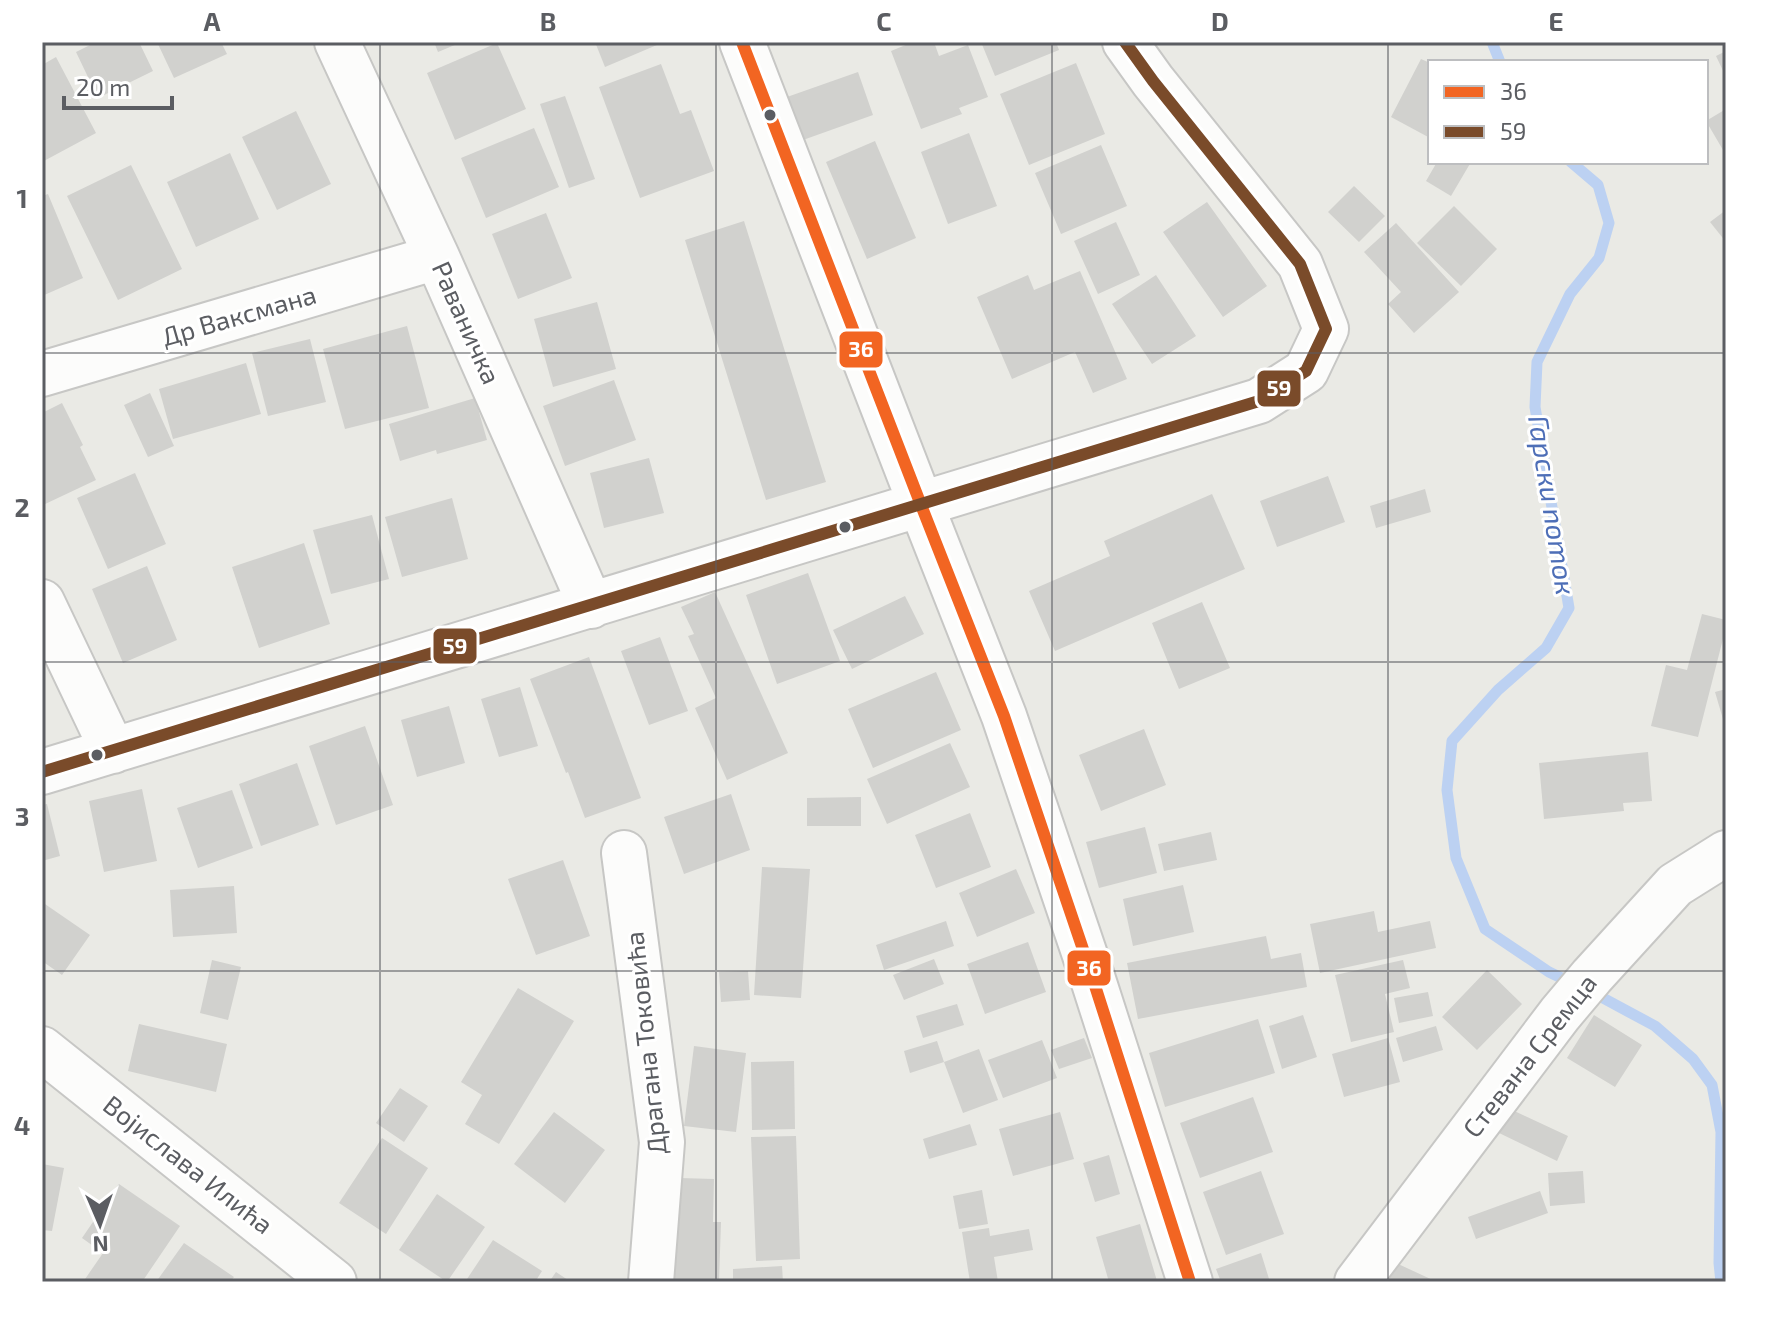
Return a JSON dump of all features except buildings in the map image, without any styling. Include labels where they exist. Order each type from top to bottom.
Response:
[{"type":"street","name":"Раваничка","points":[[337,42],[437,257],[591,606]]},
{"type":"street","points":[[742,42],[1004,716],[1190,1282]]},
{"type":"street","points":[[42,772],[1259,401],[1306,371],[1326,329],[1300,264],[1125,42]]},
{"type":"street","name":"Др Ваксмана","points":[[42,374],[437,257]]},
{"type":"street","points":[[42,602],[113,751]]},
{"type":"street","name":"Драгана Токовића","points":[[624,853],[662,1142],[651,1282]]},
{"type":"street","name":"Стевана Сремца","points":[[1357,1282],[1592,976],[1675,885],[1726,853]]},
{"type":"street","name":"Војислава Илића","points":[[42,1049],[334,1282]]},
{"type":"waterway","name":"Гарски поток","points":[[1492,42],[1499,60]]},
{"type":"waterway","name":"Гарски поток","points":[[1573,164],[1598,185],[1609,223],[1599,258],[1570,294],[1537,362],[1535,407],[1569,608],[1546,648],[1498,690],[1452,741],[1447,790],[1456,858],[1485,929],[1549,972],[1574,984]]},
{"type":"waterway","name":"Гарски поток","points":[[1590,991],[1655,1026],[1693,1059],[1712,1085],[1721,1132],[1721,1282]]},
{"type":"transit line","name":"36","points":[[742,42],[1004,716],[1190,1282]]},
{"type":"transit line","name":"59","points":[[42,772],[1259,401],[1306,371],[1326,329],[1300,264],[1125,42]]}]
